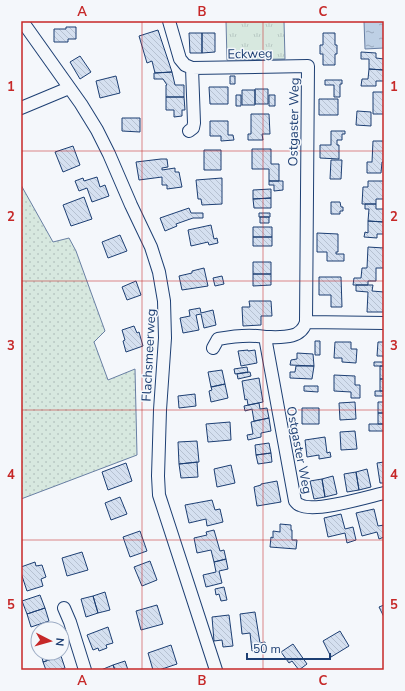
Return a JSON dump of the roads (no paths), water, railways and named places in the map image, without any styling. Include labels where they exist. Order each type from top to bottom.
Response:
[{"type":"street","name":"Flachsmeerweg","points":[[22,21],[82,104],[109,154],[151,247],[159,272],[164,300],[165,338],[160,410],[158,476],[159,495],[216,670]]},
{"type":"street","points":[[169,21],[180,59],[185,65],[192,68],[194,123],[193,128],[190,131]]},
{"type":"street","name":"Eckweg","points":[[192,68],[308,66]]},
{"type":"street","name":"Ostgaster Weg","points":[[306,322],[308,66]]},
{"type":"street","points":[[21,108],[69,88]]},
{"type":"street","points":[[212,348],[218,339],[221,338],[254,335],[264,337],[284,337],[297,334],[304,329],[306,322],[384,323]]},
{"type":"street","name":"Ostgaster Weg","points":[[264,337],[295,502],[300,506],[308,507],[329,505],[384,493]]},
{"type":"street","points":[[64,608],[85,670]]},
{"type":"water","points":[[364,21],[384,21],[384,48],[365,49]]}]
